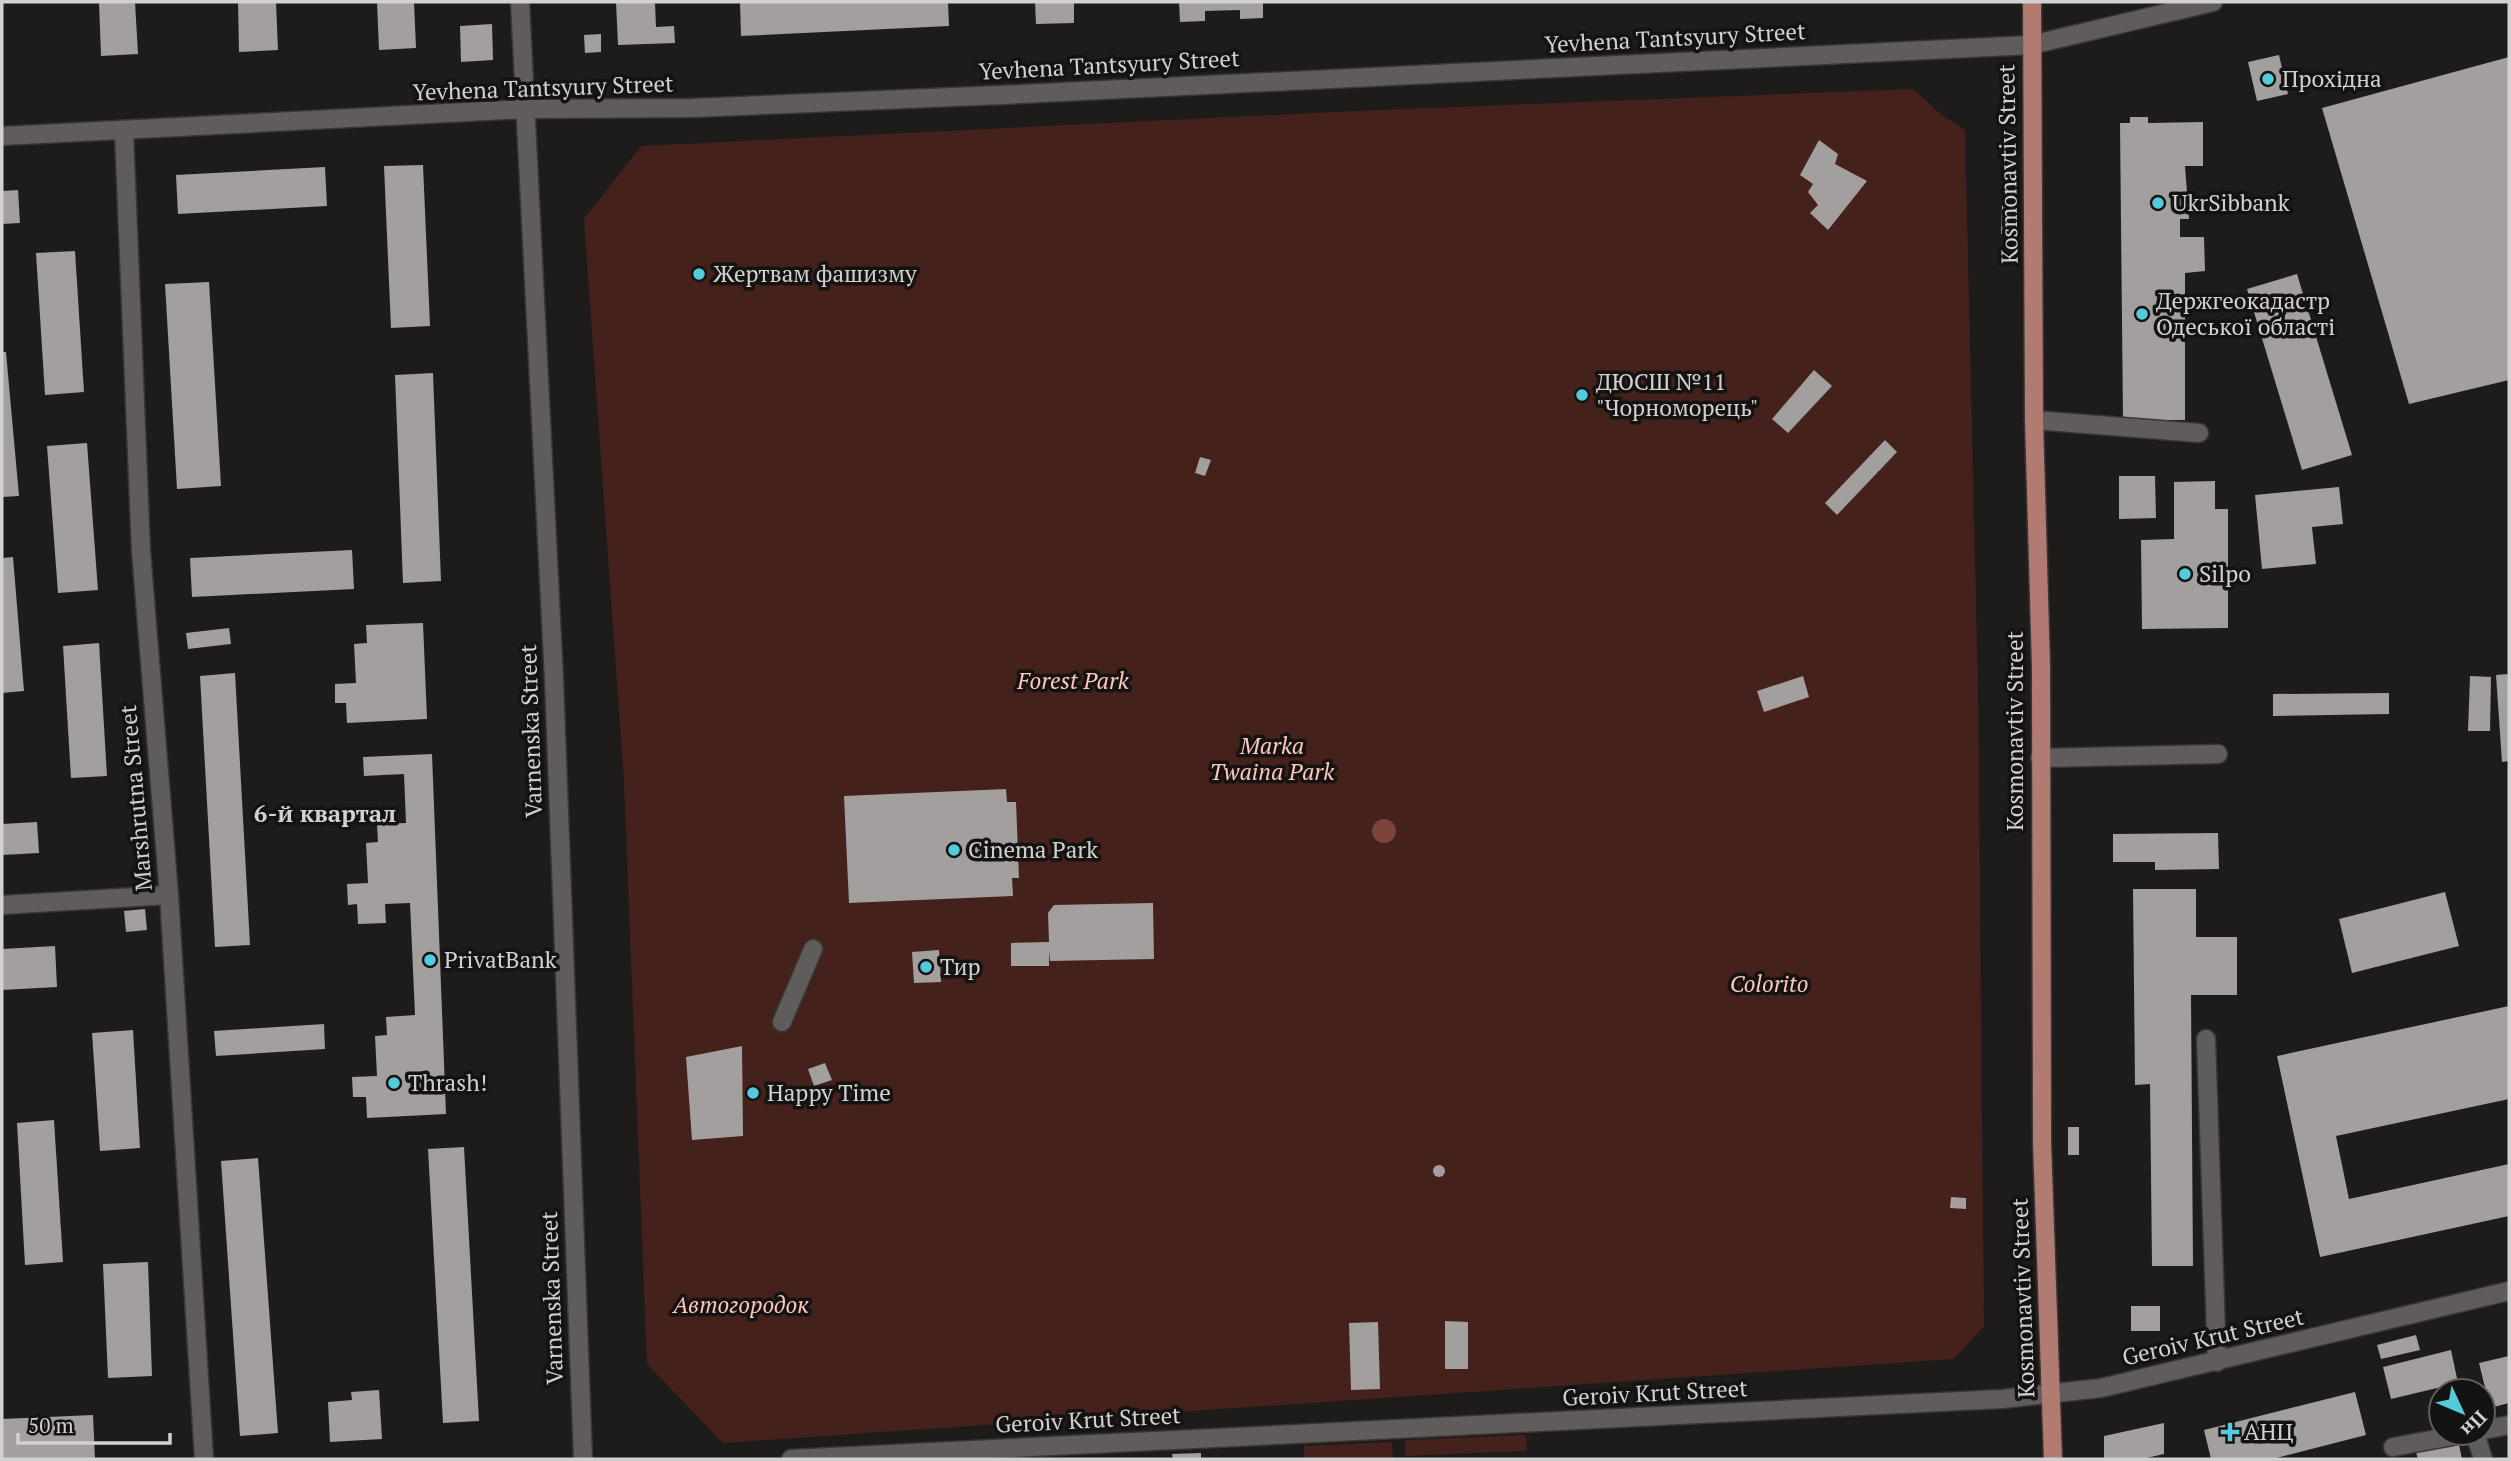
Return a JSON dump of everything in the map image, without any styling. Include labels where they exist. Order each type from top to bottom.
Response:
[{"type":"main road","name":"Kosmonavtiv Street","points":[[2032,2],[2042,1142],[2053,1459]]},
{"type":"street","name":"Varnenska Street","points":[[520,2],[554,679],[583,1459]]},
{"type":"street","name":"Yevhena Tantsyury Street","points":[[2,136],[124,132],[525,109],[693,108],[1001,95],[2031,45],[2213,2]]},
{"type":"street","name":"Marshrutna Street","points":[[124,132],[141,551],[169,895],[204,1459]]},
{"type":"street","points":[[2034,420],[2199,433]]},
{"type":"street","points":[[2040,758],[2218,754]]},
{"type":"street","points":[[2,905],[169,895]]},
{"type":"street","points":[[782,1022],[813,948]]},
{"type":"street","points":[[2206,1039],[2217,1362]]},
{"type":"street","name":"Geroiv Krut Street","points":[[791,1459],[1607,1420],[2052,1394],[2101,1388],[2509,1292]]},
{"type":"street","points":[[2393,1447],[2427,1441]]},
{"type":"green space","name":"Marka Twaina Park","points":[[1913,89],[1943,116],[1965,130],[1978,690],[1984,1326],[1954,1359],[723,1443],[647,1364],[624,781],[584,219],[641,146],[1355,111]]},
{"type":"green space","points":[[1526,1435],[1527,1451],[1405,1456],[1405,1440]]},
{"type":"green space","points":[[1392,1442],[1393,1459],[1304,1459],[1304,1446]]},
{"type":"shaded area","points":[[1384,819],[1393,822],[1396,831],[1393,840],[1384,843],[1375,840],[1372,831],[1375,822]]},
{"type":"building","points":[[99,2],[135,2],[138,54],[101,56]]},
{"type":"building","points":[[238,2],[276,2],[278,50],[239,52]]},
{"type":"building","points":[[377,2],[414,2],[416,48],[379,50]]},
{"type":"building","points":[[616,2],[655,2],[656,27],[674,26],[675,43],[618,45]]},
{"type":"building","points":[[740,2],[948,2],[949,26],[741,36]]},
{"type":"building","points":[[1035,2],[1074,2],[1074,23],[1036,24]]},
{"type":"building","points":[[1179,2],[1263,2],[1263,18],[1240,19],[1240,10],[1205,11],[1205,21],[1180,22]]},
{"type":"building","points":[[492,24],[493,60],[461,62],[460,26]]},
{"type":"building","points":[[601,34],[601,52],[585,53],[584,35]]},
{"type":"building","name":"Прохідна","points":[[2279,55],[2288,94],[2257,101],[2248,62]]},
{"type":"building","points":[[2509,57],[2509,380],[2409,404],[2322,108]]},
{"type":"building","points":[[2130,117],[2148,117],[2148,123],[2203,122],[2203,166],[2185,166],[2189,219],[2180,219],[2180,237],[2204,237],[2205,271],[2185,273],[2185,420],[2123,420],[2120,123],[2130,123]]},
{"type":"building","points":[[1819,140],[1838,154],[1835,164],[1867,181],[1828,230],[1810,213],[1818,205],[1808,192],[1813,184],[1800,175]]},
{"type":"building","points":[[423,165],[430,326],[391,328],[384,166]]},
{"type":"building","points":[[325,167],[327,206],[178,214],[176,175]]},
{"type":"building","points":[[18,190],[20,223],[2,224],[2,191]]},
{"type":"building","points":[[2002,205],[2010,206],[2009,234],[2001,234]]},
{"type":"building","points":[[75,251],[84,392],[45,395],[36,253]]},
{"type":"building","points":[[2297,274],[2352,455],[2302,470],[2247,289]]},
{"type":"building","points":[[209,282],[221,486],[177,489],[165,284]]},
{"type":"building","points":[[2,352],[6,352],[19,496],[2,497]]},
{"type":"building","points":[[1814,370],[1832,386],[1788,433],[1772,419]]},
{"type":"building","points":[[433,373],[441,581],[403,583],[395,375]]},
{"type":"building","points":[[1885,440],[1897,452],[1837,515],[1825,503]]},
{"type":"building","points":[[87,443],[98,590],[58,593],[47,446]]},
{"type":"building","points":[[1200,457],[1211,460],[1205,476],[1195,473]]},
{"type":"building","points":[[2119,476],[2155,476],[2156,518],[2119,519]]},
{"type":"building","name":"Silpo","points":[[2215,481],[2215,509],[2228,509],[2228,628],[2142,629],[2141,540],[2174,539],[2174,482]]},
{"type":"building","points":[[2339,487],[2343,524],[2312,527],[2316,564],[2262,569],[2255,495]]},
{"type":"building","points":[[352,550],[354,589],[192,597],[190,558]]},
{"type":"building","points":[[13,557],[24,691],[2,693],[2,558]]},
{"type":"building","points":[[423,623],[427,719],[347,723],[346,703],[335,703],[335,684],[356,683],[354,644],[367,643],[366,625]]},
{"type":"building","points":[[229,628],[231,644],[188,649],[186,633]]},
{"type":"building","points":[[99,643],[107,776],[71,778],[63,646]]},
{"type":"building","points":[[235,673],[250,945],[215,947],[200,676]]},
{"type":"building","points":[[2509,674],[2509,761],[2502,762],[2496,675]]},
{"type":"building","points":[[1803,676],[1809,697],[1764,712],[1757,691]]},
{"type":"building","points":[[2470,676],[2491,677],[2490,731],[2468,731]]},
{"type":"building","points":[[2389,693],[2389,714],[2273,716],[2273,694]]},
{"type":"building","points":[[432,754],[446,1114],[367,1118],[366,1097],[353,1097],[352,1077],[377,1076],[375,1036],[387,1035],[386,1017],[415,1015],[410,903],[385,904],[386,923],[358,924],[357,904],[348,905],[347,884],[368,883],[366,843],[378,842],[377,824],[406,823],[404,774],[364,776],[363,757]]},
{"type":"building","points":[[1006,789],[1007,802],[1016,802],[1019,878],[1012,878],[1013,896],[849,903],[844,796]]},
{"type":"building","points":[[37,822],[39,853],[2,855],[2,824]]},
{"type":"building","points":[[2218,833],[2219,869],[2155,870],[2155,862],[2113,862],[2113,834]]},
{"type":"building","points":[[2133,889],[2196,889],[2196,937],[2237,937],[2237,995],[2191,995],[2193,1266],[2152,1266],[2150,1084],[2135,1085]]},
{"type":"building","points":[[2445,892],[2459,946],[2352,973],[2339,919]]},
{"type":"building","points":[[1153,903],[1154,959],[1050,961],[1049,951],[1049,966],[1011,966],[1011,943],[1049,942],[1048,913],[1054,905]]},
{"type":"building","points":[[145,909],[147,930],[126,932],[124,911]]},
{"type":"building","points":[[55,946],[57,987],[2,990],[2,949]]},
{"type":"building","name":"Тир","points":[[939,950],[941,982],[914,983],[912,952]]},
{"type":"building","points":[[2509,1006],[2509,1099],[2336,1136],[2349,1199],[2509,1164],[2509,1216],[2320,1257],[2277,1056]]},
{"type":"building","points":[[324,1024],[325,1049],[216,1056],[214,1031]]},
{"type":"building","points":[[133,1030],[140,1148],[100,1151],[92,1033]]},
{"type":"building","points":[[742,1046],[743,1136],[692,1140],[686,1057]]},
{"type":"building","points":[[825,1063],[832,1080],[814,1086],[808,1069]]},
{"type":"building","points":[[54,1120],[63,1262],[25,1265],[17,1123]]},
{"type":"building","points":[[2068,1127],[2079,1127],[2079,1155],[2068,1155]]},
{"type":"building","points":[[464,1147],[479,1421],[443,1423],[428,1149]]},
{"type":"building","points":[[258,1158],[278,1433],[240,1436],[221,1161]]},
{"type":"building","points":[[1439,1165],[1445,1171],[1439,1177],[1433,1171]]},
{"type":"building","points":[[1951,1197],[1966,1198],[1966,1209],[1950,1208]]},
{"type":"building","points":[[148,1262],[152,1376],[108,1378],[103,1264]]},
{"type":"building","points":[[2131,1306],[2160,1306],[2160,1331],[2131,1331]]},
{"type":"building","points":[[1445,1321],[1468,1322],[1468,1369],[1445,1369]]},
{"type":"building","points":[[1378,1322],[1380,1389],[1351,1390],[1349,1323]]},
{"type":"building","points":[[2416,1335],[2420,1350],[2381,1359],[2377,1345]]},
{"type":"building","points":[[2451,1350],[2457,1377],[2427,1377],[2427,1390],[2391,1399],[2383,1367]]},
{"type":"building","points":[[2509,1356],[2509,1403],[2497,1406],[2497,1377],[2482,1377],[2479,1363]]},
{"type":"building","points":[[379,1390],[382,1439],[330,1442],[328,1402],[352,1400],[351,1392]]},
{"type":"building","points":[[2355,1392],[2366,1435],[2272,1459],[2211,1459],[2204,1430]]},
{"type":"building","points":[[93,1415],[95,1459],[2,1459],[2,1419]]},
{"type":"building","points":[[2164,1423],[2164,1454],[2142,1459],[2104,1459],[2104,1436]]},
{"type":"building","points":[[2459,1447],[2462,1459],[2418,1459],[2415,1449]]},
{"type":"building","points":[[1201,1453],[1201,1459],[1173,1459],[1172,1454]]},
{"type":"place","name":"Прохідна","points":[[2268,79]]},
{"type":"place","name":"UkrSibbank","points":[[2158,203]]},
{"type":"place","name":"Жертвам фашизму","points":[[699,274]]},
{"type":"place","name":"Держгеокадастр Одеської області","points":[[2142,314]]},
{"type":"place","name":"ДЮСШ №11 \"Чорноморець\"","points":[[1582,395]]},
{"type":"place","name":"Silpo","points":[[2185,574]]},
{"type":"place","name":"Cinema Park","points":[[954,850]]},
{"type":"place","name":"PrivatBank","points":[[430,960]]},
{"type":"place","name":"Тир","points":[[926,967]]},
{"type":"place","name":"Thrash!","points":[[394,1083]]},
{"type":"place","name":"Happy Time","points":[[753,1093]]},
{"type":"place","name":"АНЦ","points":[[2230,1432]]},
{"type":"district","name":"6-й квартал","points":[[325,814]]},
{"type":"park label","name":"Forest Park","points":[[1073,681]]},
{"type":"park label","name":"Colorito","points":[[1769,984]]},
{"type":"park label","name":"Автогородок","points":[[741,1305]]}]
